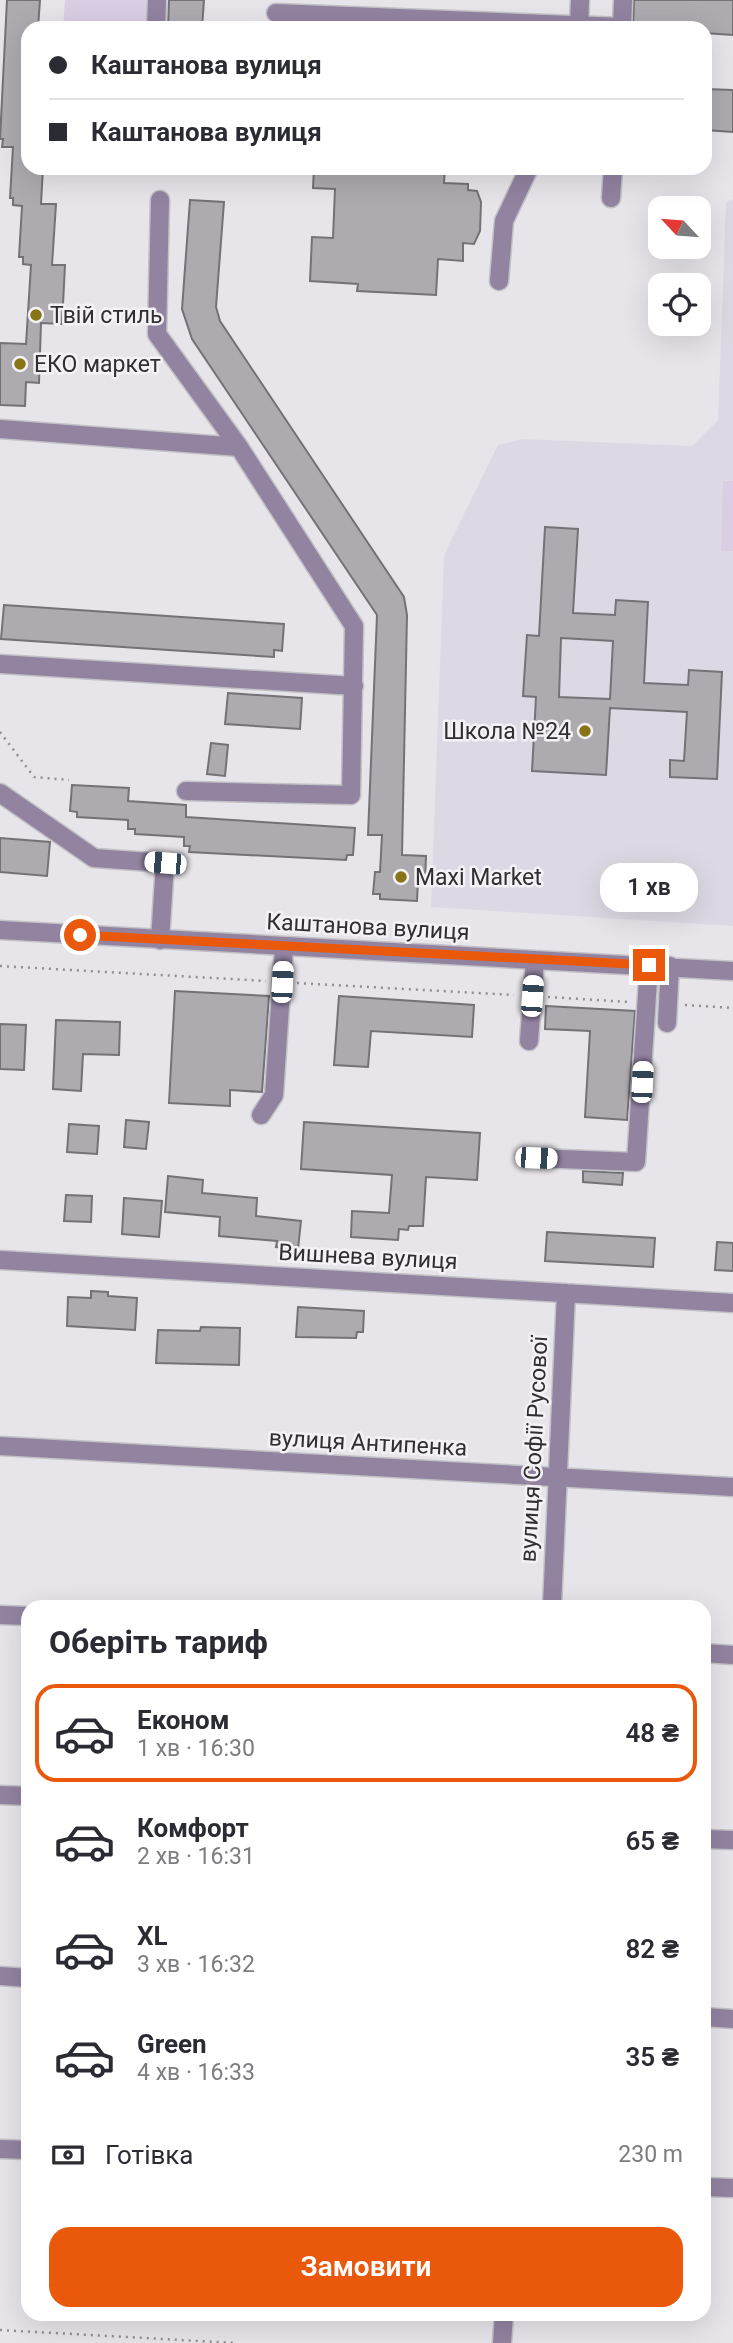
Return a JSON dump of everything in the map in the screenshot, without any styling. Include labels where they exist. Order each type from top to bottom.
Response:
[{"type":"street","points":[[156,21],[157,0]]},
{"type":"street","points":[[579,21],[580,0]]},
{"type":"street","points":[[622,21],[623,0]]},
{"type":"street","points":[[276,13],[360,8],[510,21]]},
{"type":"street","points":[[499,281],[504,221],[526,175]]},
{"type":"street","points":[[611,198],[613,175]]},
{"type":"street","points":[[160,200],[157,334],[239,447],[354,626],[351,794],[186,791]]},
{"type":"street","points":[[0,429],[239,447]]},
{"type":"street","points":[[0,664],[354,686]]},
{"type":"street","points":[[0,793],[94,858],[165,863],[160,940]]},
{"type":"street","name":"Каштанова вулиця","points":[[0,930],[733,971]]},
{"type":"street","points":[[261,1115],[274,1096],[284,947]]},
{"type":"street","points":[[529,1041],[535,960]]},
{"type":"street","points":[[536,1158],[636,1162],[649,965]]},
{"type":"street","points":[[667,1023],[670,966]]},
{"type":"street","name":"Вишнева вулиця","points":[[0,1260],[733,1303]]},
{"type":"street","name":"вулиця Софії Русової","points":[[552,1600],[566,1293]]},
{"type":"street","name":"вулиця Антипенка","points":[[0,1446],[733,1487]]},
{"type":"street","points":[[0,1615],[21,1616]]},
{"type":"street","points":[[711,1653],[733,1655]]},
{"type":"street","points":[[0,1795],[21,1796]]},
{"type":"street","points":[[711,1839],[733,1840]]},
{"type":"street","points":[[0,1976],[21,1978]]},
{"type":"street","points":[[711,2017],[733,2019]]},
{"type":"street","points":[[0,2149],[21,2150]]},
{"type":"street","points":[[711,2187],[733,2188]]},
{"type":"street","points":[[502,2343],[504,2321]]},
{"type":"path","points":[[0,732],[34,777],[69,780]]},
{"type":"path","points":[[0,966],[647,1003]]},
{"type":"path","points":[[668,1004],[733,1008]]},
{"type":"path","points":[[0,2330],[235,2343]]},
{"type":"shaded area","points":[[65,0],[155,0],[154,21],[64,21]]},
{"type":"shaded area","name":"Школа №24","points":[[733,199],[733,926],[431,907],[444,555],[498,445],[523,439],[692,446],[718,420],[726,203]]},
{"type":"shaded area","points":[[723,481],[733,481],[733,551],[721,551]]},
{"type":"building","points":[[7,0],[40,0],[38,21],[21,21],[21,175],[43,175],[41,204],[56,204],[52,265],[65,265],[62,324],[41,323],[39,383],[26,382],[25,406],[0,405],[0,343],[26,344],[31,265],[23,264],[23,257],[19,257],[22,206],[13,205],[13,198],[10,198],[13,147],[2,147],[3,139],[0,139]]},
{"type":"building","points":[[169,0],[204,0],[202,21],[168,21]]},
{"type":"building","points":[[634,0],[733,0],[733,35],[712,34],[712,21],[633,21]]},
{"type":"building","points":[[712,89],[733,90],[733,132],[712,130]]},
{"type":"building","points":[[314,175],[445,175],[444,183],[468,184],[468,190],[477,191],[481,202],[480,231],[474,244],[463,243],[463,261],[438,259],[436,295],[357,291],[358,284],[310,281],[312,237],[333,238],[335,189],[313,188]]},
{"type":"building","points":[[190,200],[224,202],[216,307],[220,321],[404,597],[407,615],[402,855],[426,856],[425,882],[418,881],[417,901],[380,899],[380,894],[373,894],[375,872],[380,872],[382,835],[368,835],[377,615],[192,339],[182,309]]},
{"type":"building","points":[[545,527],[578,529],[573,613],[615,615],[616,600],[648,602],[644,683],[688,685],[689,670],[722,672],[717,779],[670,777],[670,760],[684,761],[687,712],[610,708],[606,775],[532,771],[536,697],[523,696],[527,635],[539,636]],"holes":[[[561,638],[613,641],[610,699],[559,697]]]},
{"type":"building","points":[[4,605],[284,624],[282,651],[274,650],[274,657],[1,639]]},
{"type":"building","points":[[228,693],[302,698],[300,729],[225,724]]},
{"type":"building","points":[[211,743],[228,745],[225,776],[207,774]]},
{"type":"building","points":[[72,785],[129,788],[128,801],[186,805],[186,817],[355,828],[353,855],[347,855],[346,860],[189,852],[190,846],[184,846],[184,837],[135,834],[135,829],[128,829],[128,820],[77,817],[77,812],[70,811]]},
{"type":"building","points":[[0,838],[50,842],[47,876],[0,872]]},
{"type":"building","points":[[175,991],[269,996],[262,1092],[230,1090],[230,1106],[169,1103]]},
{"type":"building","points":[[339,996],[474,1005],[472,1037],[371,1031],[368,1067],[334,1065]]},
{"type":"building","points":[[546,1006],[635,1011],[627,1120],[585,1117],[590,1031],[545,1029]]},
{"type":"building","points":[[56,1020],[120,1022],[119,1055],[83,1054],[81,1091],[53,1089]]},
{"type":"building","points":[[0,1024],[26,1025],[24,1070],[0,1069]]},
{"type":"building","points":[[126,1120],[149,1122],[146,1149],[124,1147]]},
{"type":"building","points":[[304,1122],[480,1133],[477,1180],[426,1177],[423,1226],[409,1226],[408,1230],[399,1229],[398,1240],[351,1237],[352,1211],[389,1213],[392,1175],[301,1169]]},
{"type":"building","points":[[69,1124],[99,1126],[97,1154],[67,1152]]},
{"type":"building","points":[[583,1171],[623,1173],[622,1185],[583,1182]]},
{"type":"building","points":[[168,1176],[203,1180],[202,1193],[257,1198],[256,1216],[301,1221],[298,1249],[276,1247],[277,1241],[219,1236],[220,1217],[165,1212]]},
{"type":"building","points":[[66,1195],[92,1196],[91,1222],[64,1221]]},
{"type":"building","points":[[124,1198],[162,1201],[159,1237],[122,1234]]},
{"type":"building","points":[[547,1232],[655,1238],[653,1267],[545,1261]]},
{"type":"building","points":[[717,1242],[733,1243],[733,1271],[715,1270]]},
{"type":"building","points":[[91,1291],[108,1292],[108,1296],[137,1298],[135,1330],[67,1326],[68,1297],[91,1298]]},
{"type":"building","points":[[298,1307],[364,1311],[363,1332],[357,1332],[356,1338],[296,1337]]},
{"type":"building","points":[[201,1327],[240,1328],[239,1365],[156,1363],[158,1330],[200,1331]]},
{"type":"place","name":"Твій стиль","points":[[36,315]]},
{"type":"place","name":"ЕКО маркет","points":[[20,364]]},
{"type":"place","name":"Школа №24","points":[[585,731]]},
{"type":"place","name":"Maxi Market","points":[[401,877]]},
{"type":"route","points":[[80,935],[649,965]]}]
